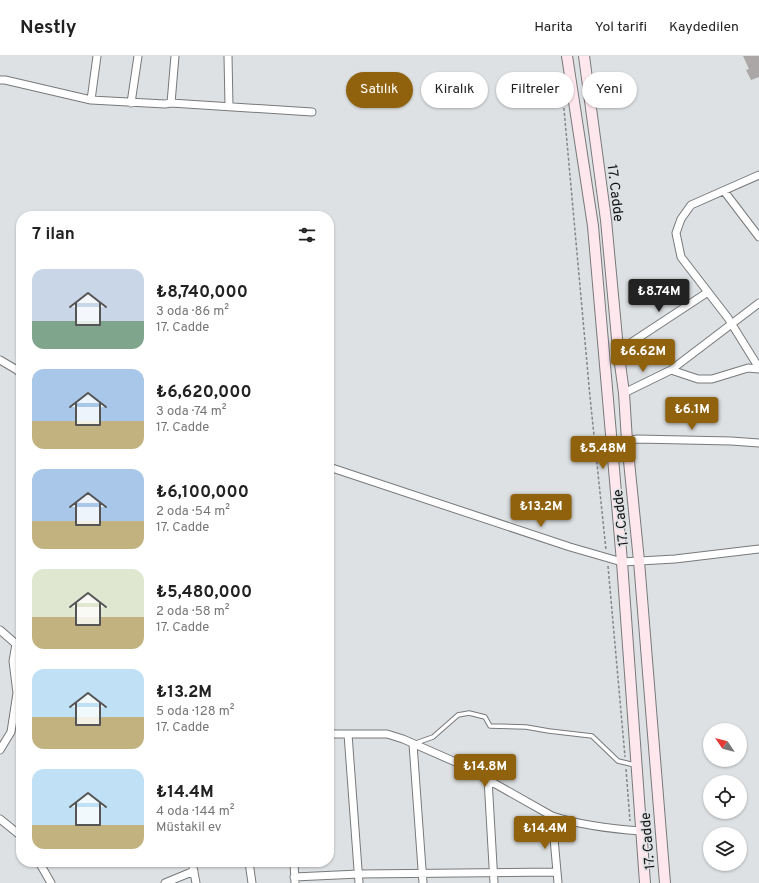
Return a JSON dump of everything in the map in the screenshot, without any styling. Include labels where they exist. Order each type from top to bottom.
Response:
[{"type":"street","points":[[91,100],[97,56]]},
{"type":"street","points":[[131,103],[138,56]]},
{"type":"street","points":[[171,103],[175,56]]},
{"type":"street","points":[[228,56],[229,106]]},
{"type":"street","name":"17. Cadde","points":[[567,56],[593,226],[622,562],[636,765],[636,830],[645,883]]},
{"type":"street","name":"17. Cadde","points":[[584,56],[606,220],[618,349],[624,393],[626,441],[638,561],[665,883]]},
{"type":"street","points":[[0,80],[91,100],[131,103],[171,103],[229,106],[312,112]]},
{"type":"street","points":[[759,175],[691,205],[681,219],[676,233],[681,257],[732,323],[759,369]]},
{"type":"street","points":[[724,191],[759,237]]},
{"type":"street","points":[[618,349],[629,344],[708,292]]},
{"type":"street","points":[[624,393],[671,370],[759,303]]},
{"type":"street","points":[[0,360],[16,369]]},
{"type":"street","points":[[671,370],[698,378],[712,379],[748,368],[759,369]]},
{"type":"street","points":[[626,441],[637,439],[759,443]]},
{"type":"street","points":[[334,469],[570,547],[622,562],[675,559],[759,549]]},
{"type":"street","points":[[0,630],[16,641]]},
{"type":"street","points":[[16,650],[13,661],[16,677]]},
{"type":"street","points":[[0,750],[11,732],[16,708]]},
{"type":"street","points":[[334,734],[387,734],[403,739],[460,764],[552,816],[566,820],[636,830]]},
{"type":"street","points":[[348,734],[359,883]]},
{"type":"street","points":[[413,744],[423,883]]},
{"type":"street","points":[[488,779],[494,883]]},
{"type":"street","points":[[552,816],[558,883]]},
{"type":"street","points":[[0,819],[16,832]]},
{"type":"street","points":[[42,867],[51,883]]},
{"type":"street","points":[[193,867],[196,883]]},
{"type":"street","points":[[250,867],[252,883]]},
{"type":"street","points":[[294,867],[295,880],[359,874],[557,872]]},
{"type":"street","points":[[165,883],[194,871]]},
{"type":"lane","points":[[413,744],[433,738],[458,715],[469,713],[485,717],[490,726],[526,727],[592,736],[618,761],[636,765]]},
{"type":"path","points":[[564,108],[625,763],[636,830]]},
{"type":"building","points":[[743,56],[759,56],[759,77],[751,80],[746,70],[749,69]]}]
